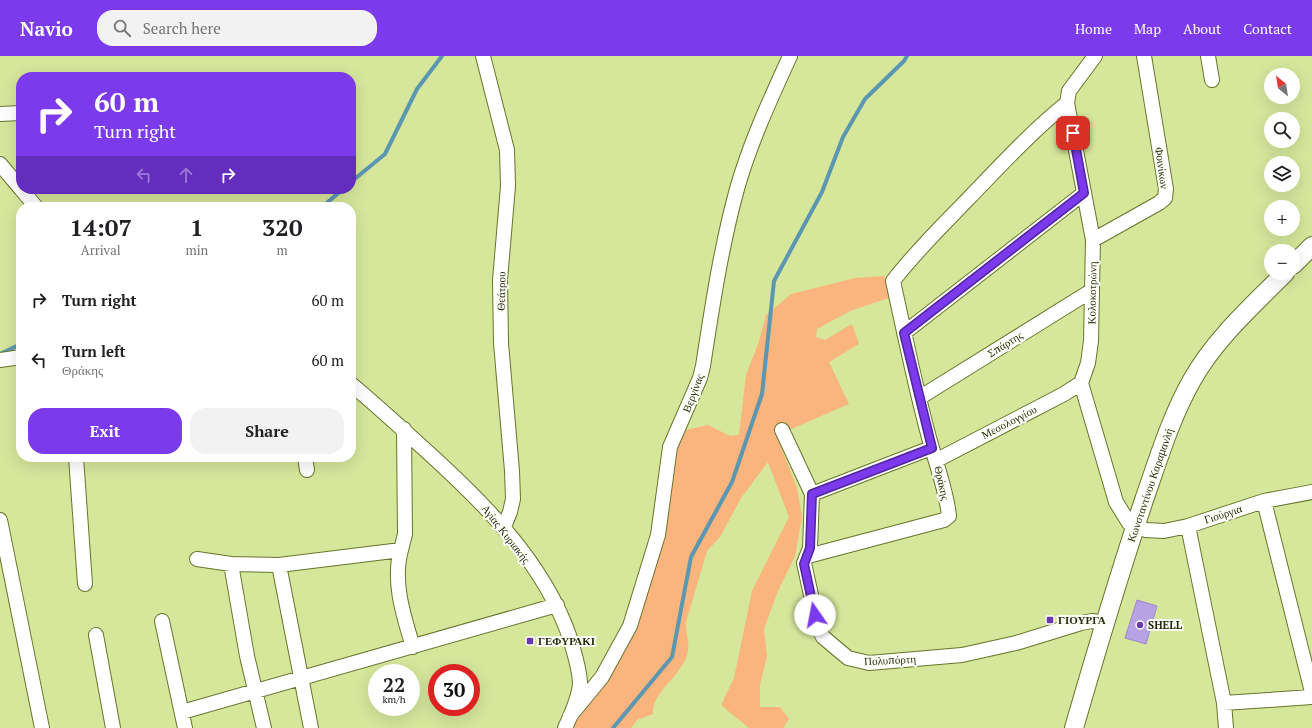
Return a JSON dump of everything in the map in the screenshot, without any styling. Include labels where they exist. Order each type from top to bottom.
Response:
[{"type":"main road","points":[[1300,258],[1312,246]]},
{"type":"main road","name":"Κωνσταντίνου Καραμανλή","points":[[1074,728],[1135,527],[1177,409],[1192,379],[1209,355],[1234,325],[1278,280]]},
{"type":"street","name":"Θεάτρου","points":[[483,56],[507,150],[508,186],[500,280],[501,343],[513,499],[504,527]]},
{"type":"street","name":"Βεργίνας","points":[[568,722],[602,677],[617,652],[630,626],[644,585],[658,535],[670,447],[700,378],[703,366],[717,284],[737,190],[756,132],[790,56]]},
{"type":"street","name":"Κολοκοτρώνη","points":[[1081,383],[1088,363],[1090,341],[1093,240],[1067,103],[1069,90],[1095,56]]},
{"type":"street","name":"Φοινίκων","points":[[1093,240],[1159,203],[1165,198],[1166,189],[1144,56]]},
{"type":"street","points":[[1208,56],[1212,80]]},
{"type":"street","name":"Θράκης","points":[[808,556],[944,520],[949,516],[919,398],[893,281],[911,257],[1001,162],[1043,122],[1067,103]]},
{"type":"street","points":[[0,114],[16,113]]},
{"type":"street","points":[[0,164],[16,183]]},
{"type":"street","points":[[904,333],[1084,193]]},
{"type":"street","points":[[25,194],[32,202]]},
{"type":"street","name":"Σπάρτης","points":[[919,398],[1091,291]]},
{"type":"street","points":[[0,360],[16,358]]},
{"type":"street","points":[[1081,383],[1116,502],[1129,523],[1135,527]]},
{"type":"street","name":"Μεσολογγίου","points":[[812,494],[934,454],[1064,394],[1081,383]]},
{"type":"street","name":"Αγίας Κυριακής","points":[[356,388],[404,429],[463,484],[504,527],[552,594],[579,665],[580,684],[568,722]]},
{"type":"street","points":[[404,429],[405,534],[398,566],[399,595],[413,647]]},
{"type":"street","name":"Πολυπόρτη","points":[[782,430],[812,494],[810,548],[804,564],[818,627],[824,636],[841,653],[856,661],[869,662],[962,655],[991,650],[1081,623],[1092,621],[1105,623]]},
{"type":"street","points":[[76,462],[85,584]]},
{"type":"street","name":"Γιούργια","points":[[1135,527],[1146,530],[1164,531],[1188,526],[1264,501],[1312,492]]},
{"type":"street","points":[[1264,501],[1312,692]]},
{"type":"street","points":[[0,520],[42,728]]},
{"type":"street","points":[[1188,526],[1224,702],[1226,728]]},
{"type":"street","points":[[197,559],[231,564],[279,565],[401,550]]},
{"type":"street","points":[[231,564],[247,656],[264,728]]},
{"type":"street","points":[[279,565],[311,728]]},
{"type":"street","points":[[182,712],[557,605]]},
{"type":"street","points":[[162,621],[185,728]]},
{"type":"street","points":[[96,635],[113,728]]},
{"type":"street","points":[[1224,702],[1312,697]]},
{"type":"shaded area","points":[[884,276],[889,298],[850,311],[817,329],[816,337],[825,340],[852,324],[859,344],[829,362],[849,404],[789,430],[777,437],[797,488],[802,517],[795,556],[778,591],[764,629],[767,656],[760,685],[760,707],[780,707],[789,719],[783,728],[749,728],[721,705],[734,678],[752,591],[789,517],[768,462],[741,498],[720,537],[707,551],[686,622],[688,642],[687,655],[684,663],[661,692],[654,706],[653,714],[637,720],[631,728],[568,728],[633,626],[672,448],[681,431],[708,425],[730,436],[739,435],[746,375],[758,344],[766,315],[791,294],[855,278]]},
{"type":"building","points":[[1137,600],[1157,606],[1146,644],[1125,638]]},
{"type":"waterway","points":[[356,178],[385,154],[417,89],[442,56]]},
{"type":"waterway","points":[[613,728],[672,657],[691,557],[732,482],[762,394],[774,281],[822,192],[843,137],[865,99],[904,61],[907,56]]},
{"type":"waterway","points":[[328,202],[337,194]]},
{"type":"waterway","points":[[0,354],[16,346]]},
{"type":"place","name":"ΓΙΟΥΡΓΑ","points":[[1050,620]]},
{"type":"place","name":"SHELL","points":[[1140,625]]},
{"type":"place","name":"ΓΕΦΥΡΑΚΙ","points":[[530,641]]},
{"type":"route","points":[[815,615],[804,564],[810,548],[812,494],[932,448],[904,333],[1084,193],[1073,133]]}]
